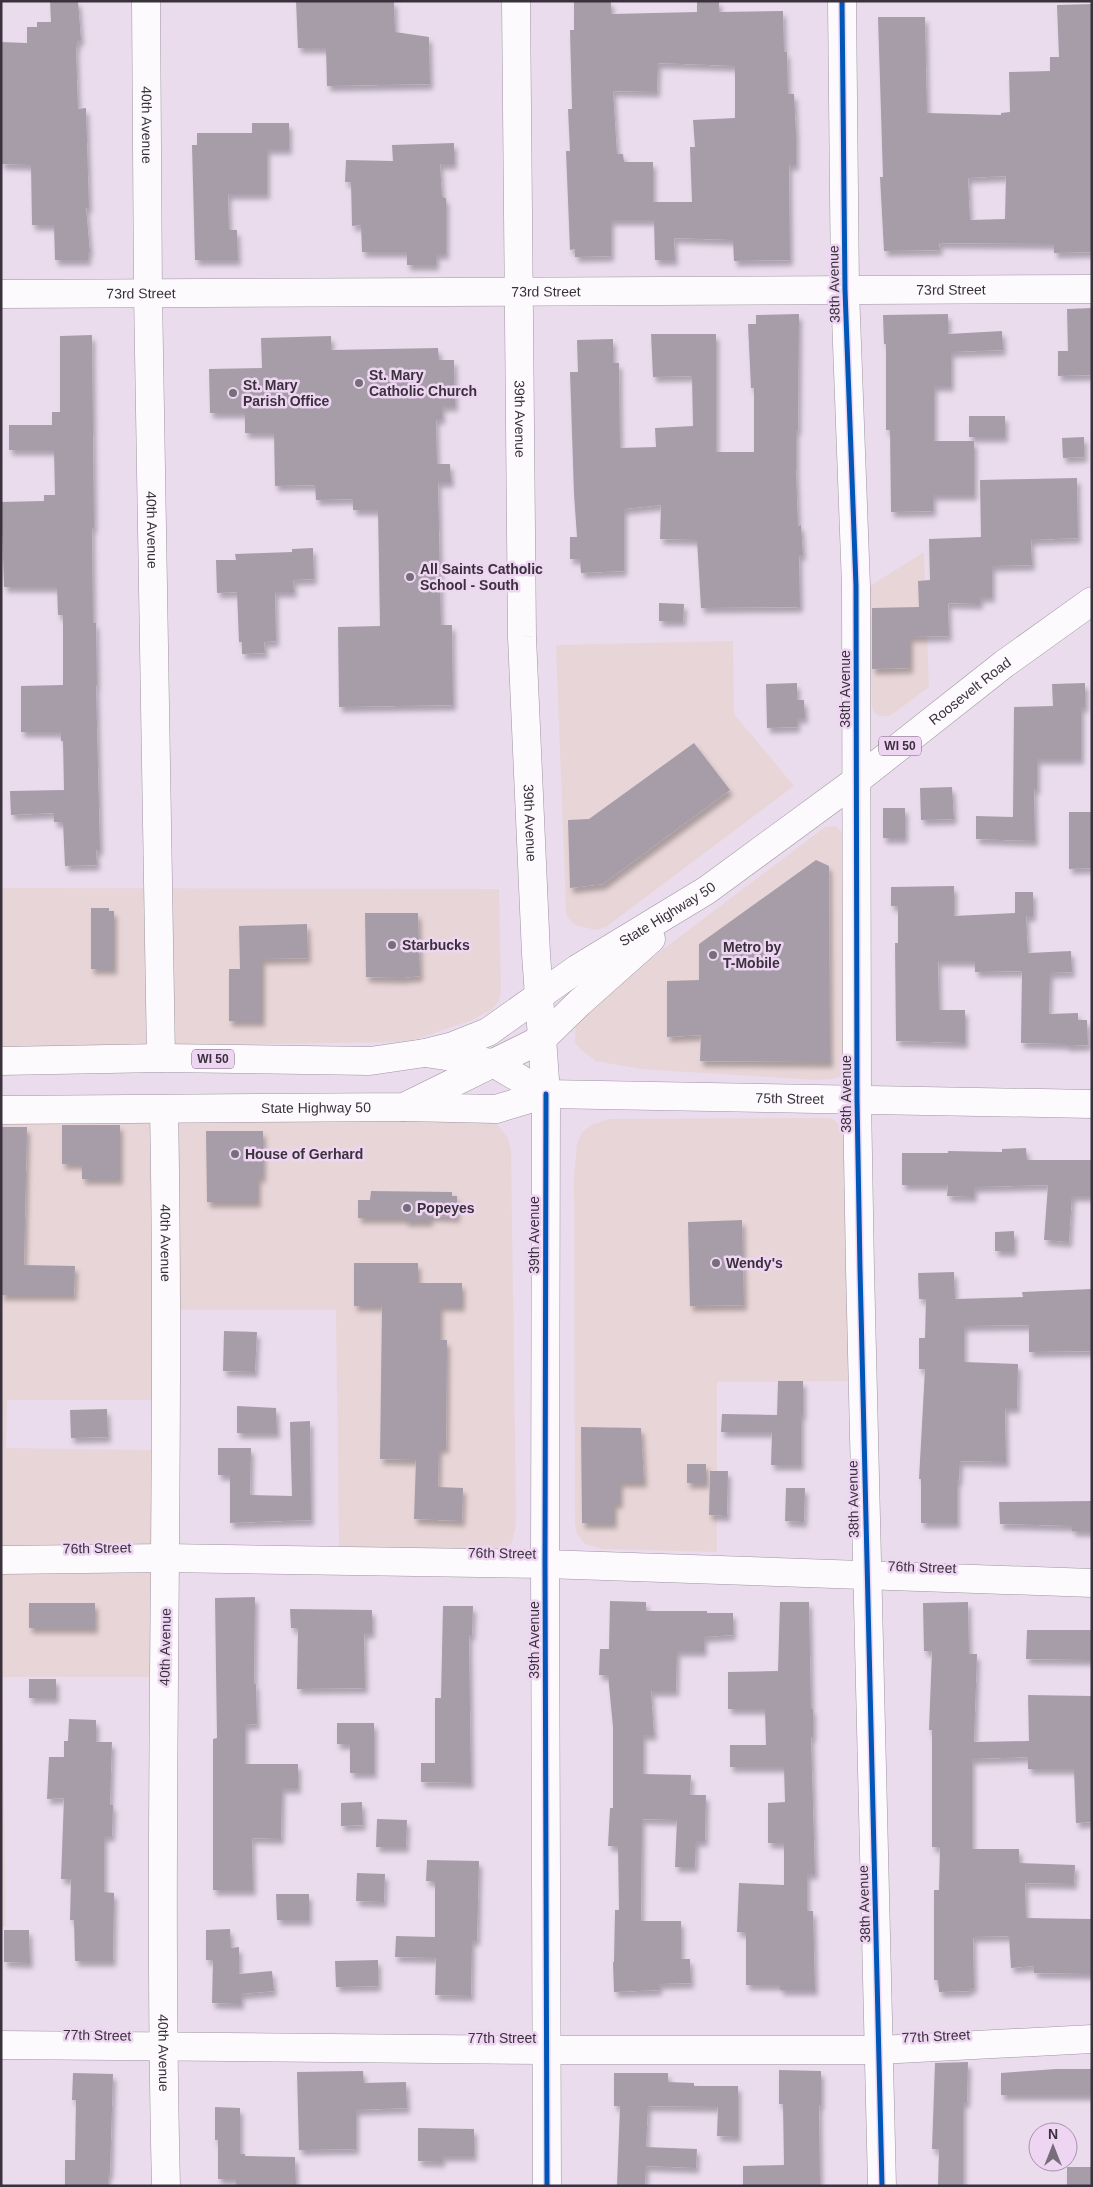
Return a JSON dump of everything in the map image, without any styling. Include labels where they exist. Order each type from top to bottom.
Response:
[{"type":"street","name":"40th Avenue","points":[[146,1],[148,293],[161,1058]]},
{"type":"street","name":"39th Avenue","points":[[516,1],[518,291],[523,536],[522,637],[539,998],[546,1094],[544,1564],[548,2050],[547,2186]]},
{"type":"street","name":"38th Avenue","points":[[842,1],[844,290],[856,586],[857,1100],[866,1577],[882,2186]]},
{"type":"street","name":"73rd Street","points":[[1,294],[1092,289]]},
{"type":"street","name":"Roosevelt Road","points":[[707,890],[857,780],[1004,664],[1092,601]]},
{"type":"street","name":"State Highway 50","points":[[1,1061],[161,1058],[370,1061],[425,1053],[453,1046],[488,1032],[539,998],[577,969],[707,890]]},
{"type":"street","name":"State Highway 50","points":[[1,1110],[404,1107],[542,1039],[581,1001],[707,890]]},
{"type":"street","name":"75th Street","points":[[425,1053],[493,1063],[546,1094]]},
{"type":"street","name":"75th Street","points":[[404,1107],[496,1109],[546,1094],[1092,1104]]},
{"type":"street","name":"40th Avenue","points":[[164,1109],[166,1558],[162,2047],[166,2186]]},
{"type":"street","name":"76th Street","points":[[1,1560],[166,1558],[544,1564],[866,1577],[1092,1583]]},
{"type":"street","name":"77th Street","points":[[1,2045],[548,2050],[879,2050],[1092,2039]]},
{"type":"shaded area","points":[[924,552],[929,687],[890,716],[879,716],[872,707],[870,586]]},
{"type":"shaded area","points":[[733,641],[734,714],[794,786],[606,927],[596,930],[575,925],[567,917],[566,909],[556,645]]},
{"type":"shaded area","points":[[835,826],[842,832],[843,837],[845,1067],[843,1074],[837,1078],[818,1080],[640,1069],[596,1061],[581,1050],[575,1042],[576,1020],[596,1000],[825,827]]},
{"type":"shaded area","points":[[1,888],[499,889],[501,990],[499,1001],[491,1010],[472,1020],[414,1040],[398,1042],[137,1046],[1,1052]]},
{"type":"shaded area","points":[[1,1118],[491,1120],[496,1123],[508,1138],[511,1150],[516,1513],[515,1531],[511,1544],[503,1550],[339,1549],[336,1310],[152,1310],[152,1400],[7,1400],[6,1448],[153,1450],[154,1677],[2,1677],[6,1927],[1,1927]]},
{"type":"shaded area","points":[[831,1118],[837,1122],[848,1142],[850,1381],[717,1382],[717,1552],[602,1549],[585,1544],[577,1534],[575,1523],[574,1176],[577,1144],[582,1132],[592,1125],[608,1119]]},
{"type":"building","points":[[50,1],[78,1],[81,40],[78,40],[76,49],[78,109],[86,108],[89,208],[86,208],[90,252],[88,252],[88,260],[55,260],[54,225],[32,225],[31,165],[1,164],[1,42],[27,43],[27,27],[37,27],[37,22],[51,22]]},
{"type":"building","points":[[296,1],[394,1],[395,32],[429,37],[430,84],[327,86],[326,48],[298,48]]},
{"type":"building","points":[[574,1],[611,1],[611,14],[697,12],[697,1],[719,1],[719,12],[783,11],[784,52],[787,52],[788,94],[794,94],[796,135],[796,165],[789,165],[790,260],[734,261],[733,240],[674,238],[675,260],[655,260],[654,220],[611,220],[611,256],[575,257],[575,249],[570,250],[566,151],[570,151],[568,109],[572,109],[570,30],[574,30]],"holes":[[[658,63],[735,66],[735,118],[693,120],[695,147],[690,147],[692,202],[653,202],[653,162],[624,162],[623,154],[617,154],[613,91],[657,92]]]},
{"type":"building","points":[[1092,4],[1092,252],[1054,253],[1054,244],[939,243],[940,250],[884,251],[880,177],[883,177],[878,17],[925,17],[927,113],[1001,115],[1001,113],[1010,112],[1009,72],[1050,71],[1050,57],[1059,57],[1057,5]],"holes":[[[1006,176],[1005,219],[970,220],[968,178]]]},
{"type":"building","points":[[252,123],[289,123],[289,149],[267,149],[267,194],[228,194],[229,230],[237,230],[238,260],[195,260],[192,145],[197,145],[197,133],[252,133]]},
{"type":"building","points":[[454,143],[454,164],[440,164],[442,197],[446,198],[446,254],[436,254],[436,265],[407,265],[407,252],[362,252],[361,225],[352,226],[351,182],[345,182],[346,160],[393,161],[392,145]]},
{"type":"building","points":[[1092,308],[1092,375],[1058,376],[1058,351],[1068,351],[1067,309]]},
{"type":"building","points":[[799,314],[796,470],[798,526],[801,525],[803,555],[799,555],[800,607],[701,608],[697,540],[660,539],[661,505],[624,509],[624,571],[581,573],[580,559],[570,559],[570,537],[577,537],[570,372],[578,372],[577,340],[613,339],[613,363],[619,363],[620,448],[656,447],[655,428],[693,426],[692,376],[653,377],[651,334],[716,334],[716,452],[754,452],[754,388],[751,388],[748,324],[756,324],[756,315]]},
{"type":"building","points":[[948,314],[948,334],[1002,331],[1003,350],[951,352],[951,386],[934,386],[934,441],[974,441],[974,495],[933,495],[933,511],[891,512],[890,430],[886,430],[886,344],[884,344],[883,315]]},
{"type":"building","points":[[92,335],[93,623],[96,623],[100,850],[96,850],[97,865],[65,866],[63,822],[54,822],[54,813],[11,815],[10,791],[64,790],[63,741],[61,741],[61,732],[21,732],[21,686],[63,685],[63,615],[58,615],[57,587],[4,587],[1,502],[44,501],[44,495],[55,495],[54,450],[9,450],[9,425],[52,425],[52,412],[60,412],[60,336]]},
{"type":"building","points":[[331,336],[331,350],[438,348],[439,360],[454,360],[455,406],[442,406],[442,419],[436,419],[437,464],[450,464],[451,482],[438,482],[441,625],[452,625],[453,705],[339,707],[338,627],[380,626],[378,510],[353,510],[353,499],[316,500],[315,485],[275,486],[274,433],[245,433],[245,413],[210,413],[209,369],[262,368],[261,338]]},
{"type":"building","points":[[969,416],[1005,416],[1005,437],[969,437]]},
{"type":"building","points":[[1084,437],[1084,457],[1063,458],[1062,438]]},
{"type":"building","points":[[1077,478],[1078,538],[1031,540],[1032,565],[992,566],[992,597],[980,597],[980,604],[948,603],[949,636],[910,637],[910,668],[872,669],[872,608],[919,607],[918,581],[930,580],[929,539],[981,537],[980,480]]},
{"type":"building","points":[[313,548],[314,579],[293,580],[294,592],[275,592],[276,641],[264,642],[265,653],[242,654],[242,642],[239,642],[237,592],[217,593],[216,560],[236,560],[235,554],[292,552],[292,549]]},
{"type":"building","points":[[659,603],[684,604],[683,621],[659,621]]},
{"type":"building","points":[[797,683],[797,700],[804,700],[805,718],[797,718],[797,727],[767,728],[766,684]]},
{"type":"building","points":[[1085,683],[1085,707],[1081,707],[1081,759],[1037,759],[1037,789],[1034,789],[1035,841],[976,839],[976,816],[1013,817],[1014,707],[1053,706],[1052,684]]},
{"type":"building","points":[[694,743],[730,790],[603,884],[570,888],[568,820],[589,819]]},
{"type":"building","points":[[952,787],[954,819],[921,820],[920,788]]},
{"type":"building","points":[[883,808],[905,808],[905,838],[883,838]]},
{"type":"building","points":[[1069,812],[1092,812],[1092,868],[1069,869]]},
{"type":"building","points":[[816,860],[829,866],[830,1062],[700,1061],[701,1035],[667,1037],[667,981],[699,980],[699,944]]},
{"type":"building","points":[[954,886],[954,916],[1015,913],[1015,892],[1033,892],[1033,916],[1026,916],[1028,953],[1071,951],[1072,972],[1050,973],[1049,1014],[1078,1013],[1078,1020],[1087,1020],[1088,1045],[1067,1046],[1066,1044],[1021,1043],[1022,971],[975,972],[975,961],[938,961],[939,1010],[965,1010],[965,1043],[896,1041],[895,943],[898,943],[898,906],[891,906],[891,887]]},
{"type":"building","points":[[91,908],[109,908],[109,911],[114,911],[114,969],[91,969]]},
{"type":"building","name":"Starbucks","points":[[365,913],[418,913],[420,976],[401,978],[366,977]]},
{"type":"building","points":[[307,924],[308,958],[262,959],[262,1021],[229,1021],[229,969],[240,969],[239,926]]},
{"type":"building","points":[[62,1125],[120,1125],[120,1179],[82,1179],[82,1164],[62,1164]]},
{"type":"building","points":[[1,1127],[27,1127],[24,1265],[75,1266],[74,1295],[1,1295]]},
{"type":"building","name":"House of Gerhard","points":[[206,1131],[263,1131],[263,1177],[258,1177],[258,1202],[207,1202]]},
{"type":"building","points":[[1026,1148],[1027,1160],[1091,1160],[1091,1196],[1072,1196],[1069,1242],[1044,1240],[1048,1185],[974,1187],[974,1197],[947,1196],[948,1185],[902,1185],[902,1153],[948,1153],[948,1151],[1002,1152],[1002,1149]]},
{"type":"building","name":"Popeyes","points":[[371,1191],[452,1192],[452,1196],[457,1196],[457,1217],[430,1216],[430,1221],[405,1221],[405,1218],[358,1218],[358,1200],[370,1200]]},
{"type":"building","name":"Wendy's","points":[[742,1220],[744,1305],[690,1306],[688,1222]]},
{"type":"building","points":[[1014,1231],[1014,1251],[995,1251],[995,1232]]},
{"type":"building","points":[[354,1263],[418,1263],[418,1283],[462,1283],[462,1306],[440,1306],[440,1340],[447,1340],[446,1448],[439,1448],[438,1487],[463,1488],[462,1521],[414,1519],[416,1460],[380,1459],[382,1306],[354,1306]]},
{"type":"building","points":[[954,1272],[955,1299],[1023,1297],[1022,1292],[1092,1289],[1092,1351],[1029,1352],[1029,1325],[964,1326],[964,1362],[1018,1364],[1017,1408],[1005,1408],[1006,1462],[960,1461],[959,1481],[957,1480],[957,1523],[921,1523],[921,1479],[919,1479],[925,1369],[919,1369],[919,1338],[925,1338],[926,1299],[919,1299],[918,1273]]},
{"type":"building","points":[[224,1331],[257,1332],[255,1372],[223,1371]]},
{"type":"building","points":[[778,1381],[803,1381],[801,1465],[771,1465],[772,1432],[721,1432],[722,1414],[777,1415]]},
{"type":"building","points":[[237,1406],[276,1408],[277,1433],[237,1433]]},
{"type":"building","points":[[107,1409],[108,1437],[71,1438],[70,1410]]},
{"type":"building","points":[[310,1421],[311,1520],[230,1523],[230,1475],[218,1475],[218,1448],[251,1448],[250,1495],[292,1496],[290,1422]]},
{"type":"building","points":[[581,1427],[641,1428],[644,1482],[620,1482],[620,1503],[614,1503],[614,1523],[582,1523]]},
{"type":"building","points":[[687,1464],[706,1464],[706,1483],[687,1483]]},
{"type":"building","points":[[710,1471],[728,1471],[727,1516],[709,1515]]},
{"type":"building","points":[[786,1488],[805,1488],[804,1522],[785,1521]]},
{"type":"building","points":[[1092,1501],[1092,1531],[1072,1531],[1072,1526],[1000,1524],[999,1502]]},
{"type":"building","points":[[255,1597],[254,1684],[256,1684],[257,1724],[245,1725],[245,1764],[298,1764],[298,1788],[282,1788],[281,1839],[252,1838],[253,1890],[213,1890],[213,1739],[217,1738],[215,1598]]},
{"type":"building","points":[[610,1601],[646,1602],[646,1611],[733,1613],[733,1635],[704,1637],[704,1651],[677,1651],[676,1691],[651,1691],[654,1735],[643,1735],[643,1774],[691,1775],[690,1795],[706,1795],[705,1841],[696,1841],[695,1867],[675,1867],[677,1820],[642,1819],[641,1921],[681,1921],[681,1959],[690,1959],[691,1983],[659,1984],[659,1990],[614,1992],[615,1910],[619,1910],[618,1846],[608,1846],[610,1808],[613,1808],[613,1727],[608,1675],[599,1675],[600,1649],[609,1649]]},
{"type":"building","points":[[780,1602],[809,1602],[811,1709],[813,1709],[813,1737],[811,1737],[815,1874],[807,1874],[807,1911],[813,1911],[815,1990],[780,1990],[780,1985],[746,1985],[746,1932],[737,1932],[739,1883],[784,1885],[784,1843],[768,1843],[768,1803],[785,1802],[784,1767],[730,1767],[730,1745],[766,1745],[765,1709],[728,1709],[728,1672],[778,1671]]},
{"type":"building","points":[[968,1602],[969,1654],[977,1654],[974,1742],[1029,1741],[1028,1695],[1092,1696],[1092,1822],[1076,1823],[1074,1769],[1028,1769],[1028,1757],[972,1759],[972,1849],[1019,1849],[1019,1863],[1075,1865],[1074,1884],[1025,1883],[1026,1918],[1092,1919],[1092,1974],[1034,1973],[1034,1966],[1011,1968],[1009,1936],[973,1937],[974,1988],[969,1988],[969,1991],[939,1992],[938,1980],[934,1980],[934,1890],[939,1890],[940,1847],[932,1847],[932,1730],[929,1730],[932,1651],[924,1651],[923,1603]]},
{"type":"building","points":[[29,1603],[95,1603],[95,1628],[29,1628]]},
{"type":"building","points":[[443,1606],[473,1606],[472,1635],[469,1635],[471,1783],[421,1782],[421,1763],[435,1763],[435,1698],[441,1698]]},
{"type":"building","points":[[290,1609],[372,1610],[372,1633],[364,1633],[365,1688],[297,1689],[298,1628],[291,1628]]},
{"type":"building","points":[[1027,1630],[1092,1630],[1092,1660],[1026,1659]]},
{"type":"building","points":[[29,1679],[56,1679],[56,1698],[29,1698]]},
{"type":"building","points":[[69,1719],[96,1720],[96,1742],[112,1742],[110,1805],[113,1805],[112,1836],[104,1836],[104,1892],[114,1893],[113,1961],[75,1961],[74,1920],[70,1920],[71,1879],[61,1879],[64,1798],[47,1799],[49,1757],[64,1757],[64,1741],[68,1741]]},
{"type":"building","points":[[337,1723],[374,1723],[374,1773],[350,1773],[350,1744],[337,1744]]},
{"type":"building","points":[[362,1802],[363,1825],[341,1826],[341,1803]]},
{"type":"building","points":[[377,1819],[407,1820],[406,1847],[376,1847]]},
{"type":"building","points":[[427,1860],[479,1861],[477,1940],[472,1940],[471,1996],[435,1995],[436,1958],[395,1957],[396,1936],[435,1937],[435,1881],[426,1881]]},
{"type":"building","points":[[357,1873],[385,1874],[384,1902],[356,1901]]},
{"type":"building","points":[[276,1894],[309,1894],[309,1920],[277,1920]]},
{"type":"building","points":[[230,1929],[231,1948],[239,1947],[239,1974],[272,1971],[274,1991],[241,1994],[241,2004],[212,2003],[213,1960],[206,1960],[206,1930]]},
{"type":"building","points":[[4,1930],[29,1930],[30,1963],[4,1962]]},
{"type":"building","points":[[378,1960],[378,1986],[336,1987],[335,1961]]},
{"type":"building","points":[[968,2062],[967,2102],[963,2102],[963,2186],[938,2186],[939,2149],[932,2149],[935,2063]]},
{"type":"building","points":[[1056,2069],[1092,2069],[1092,2095],[1001,2095],[1001,2073]]},
{"type":"building","points":[[779,2070],[821,2071],[821,2105],[819,2105],[820,2186],[743,2186],[743,2166],[784,2165],[783,2104],[779,2104]]},
{"type":"building","points":[[363,2071],[364,2083],[406,2082],[407,2108],[356,2110],[356,2149],[299,2150],[297,2072]]},
{"type":"building","points":[[73,2073],[113,2074],[108,2186],[65,2186],[65,2160],[75,2160],[76,2100],[72,2100]]},
{"type":"building","points":[[614,2073],[668,2073],[668,2082],[694,2083],[694,2086],[738,2086],[738,2137],[717,2136],[718,2107],[648,2106],[646,2147],[697,2149],[696,2168],[646,2166],[645,2186],[617,2186],[620,2106],[614,2106]]},
{"type":"building","points":[[215,2107],[240,2108],[240,2154],[245,2154],[245,2156],[295,2157],[296,2186],[236,2186],[236,2179],[218,2179],[218,2140],[215,2140]]},
{"type":"building","points":[[418,2128],[474,2129],[474,2156],[442,2156],[442,2162],[418,2161]]},
{"type":"building","points":[[1078,2167],[1092,2167],[1092,2186],[1067,2186],[1067,2172],[1078,2172]]},
{"type":"cycle path","points":[[842,1],[845,290],[856,586],[857,1099],[860,1269],[882,2186]]},
{"type":"cycle path","points":[[546,1094],[547,2186]]},
{"type":"place","name":"St. Mary Catholic Church","points":[[359,383]]},
{"type":"place","name":"St. Mary Parish Office","points":[[233,393]]},
{"type":"place","name":"All Saints Catholic School - South","points":[[410,577]]},
{"type":"place","name":"Starbucks","points":[[392,945]]},
{"type":"place","name":"Metro by T-Mobile","points":[[713,955]]},
{"type":"place","name":"House of Gerhard","points":[[235,1154]]},
{"type":"place","name":"Popeyes","points":[[407,1208]]},
{"type":"place","name":"Wendy's","points":[[716,1263]]}]
